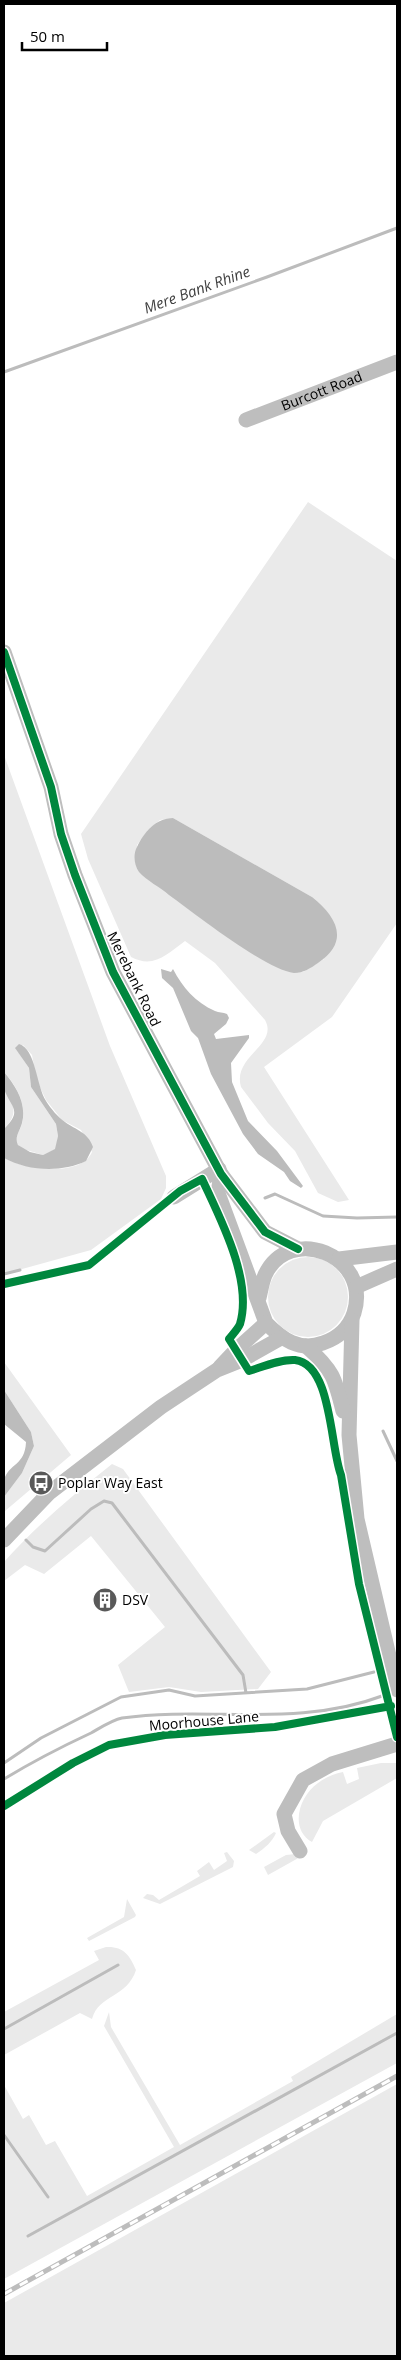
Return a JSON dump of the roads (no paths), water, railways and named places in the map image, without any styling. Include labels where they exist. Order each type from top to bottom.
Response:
[{"type":"street","name":"Burcott Road","points":[[246,420],[397,362]]},
{"type":"street","name":"Merebank Road","points":[[4,652],[51,786],[61,834],[113,972],[220,1172],[265,1232],[298,1250]]},
{"type":"street","points":[[174,1197],[220,1172]]},
{"type":"street","points":[[220,1172],[218,1193],[259,1298],[266,1322],[281,1338],[306,1346],[316,1346],[332,1340],[342,1333],[352,1320]]},
{"type":"street","points":[[259,1298],[266,1274],[279,1258],[298,1250],[313,1249],[329,1253],[339,1259],[350,1272],[356,1288],[357,1304],[352,1320],[349,1435],[357,1519],[397,1690]]},
{"type":"street","points":[[339,1259],[397,1252]]},
{"type":"street","points":[[356,1288],[397,1269]]},
{"type":"street","points":[[217,1370],[266,1322]]},
{"type":"street","points":[[4,1540],[49,1493],[161,1408],[217,1370],[281,1338]]},
{"type":"street","points":[[306,1346],[327,1364],[337,1386],[349,1435]]},
{"type":"street","points":[[300,1851],[288,1831],[284,1814],[303,1780],[332,1764],[397,1744]]},
{"type":"waterway","name":"Mere Bank Rhine","points":[[4,372],[397,228]]},
{"type":"waterway","points":[[265,1198],[275,1194],[323,1216],[357,1218],[397,1217]]},
{"type":"waterway","points":[[4,1274],[20,1270]]},
{"type":"waterway","points":[[383,1431],[397,1461]]},
{"type":"waterway","points":[[26,1540],[33,1547],[45,1551],[91,1509],[104,1501],[112,1503],[243,1675],[246,1693]]},
{"type":"waterway","points":[[4,1763],[41,1738],[121,1697],[169,1690],[195,1696],[307,1689],[374,1672]]},
{"type":"waterway","points":[[4,1779],[110,1722],[122,1718],[187,1714],[285,1714],[350,1706],[382,1696]]},
{"type":"waterway","points":[[4,2029],[118,1965]]},
{"type":"waterway","points":[[28,2236],[397,2033]]},
{"type":"waterway","points":[[4,2135],[48,2197]]},
{"type":"railway","points":[[4,2294],[397,2076]]},
{"type":"place","name":"Poplar Way East","points":[[41,1483]]},
{"type":"place","name":"DSV","points":[[105,1600]]}]
